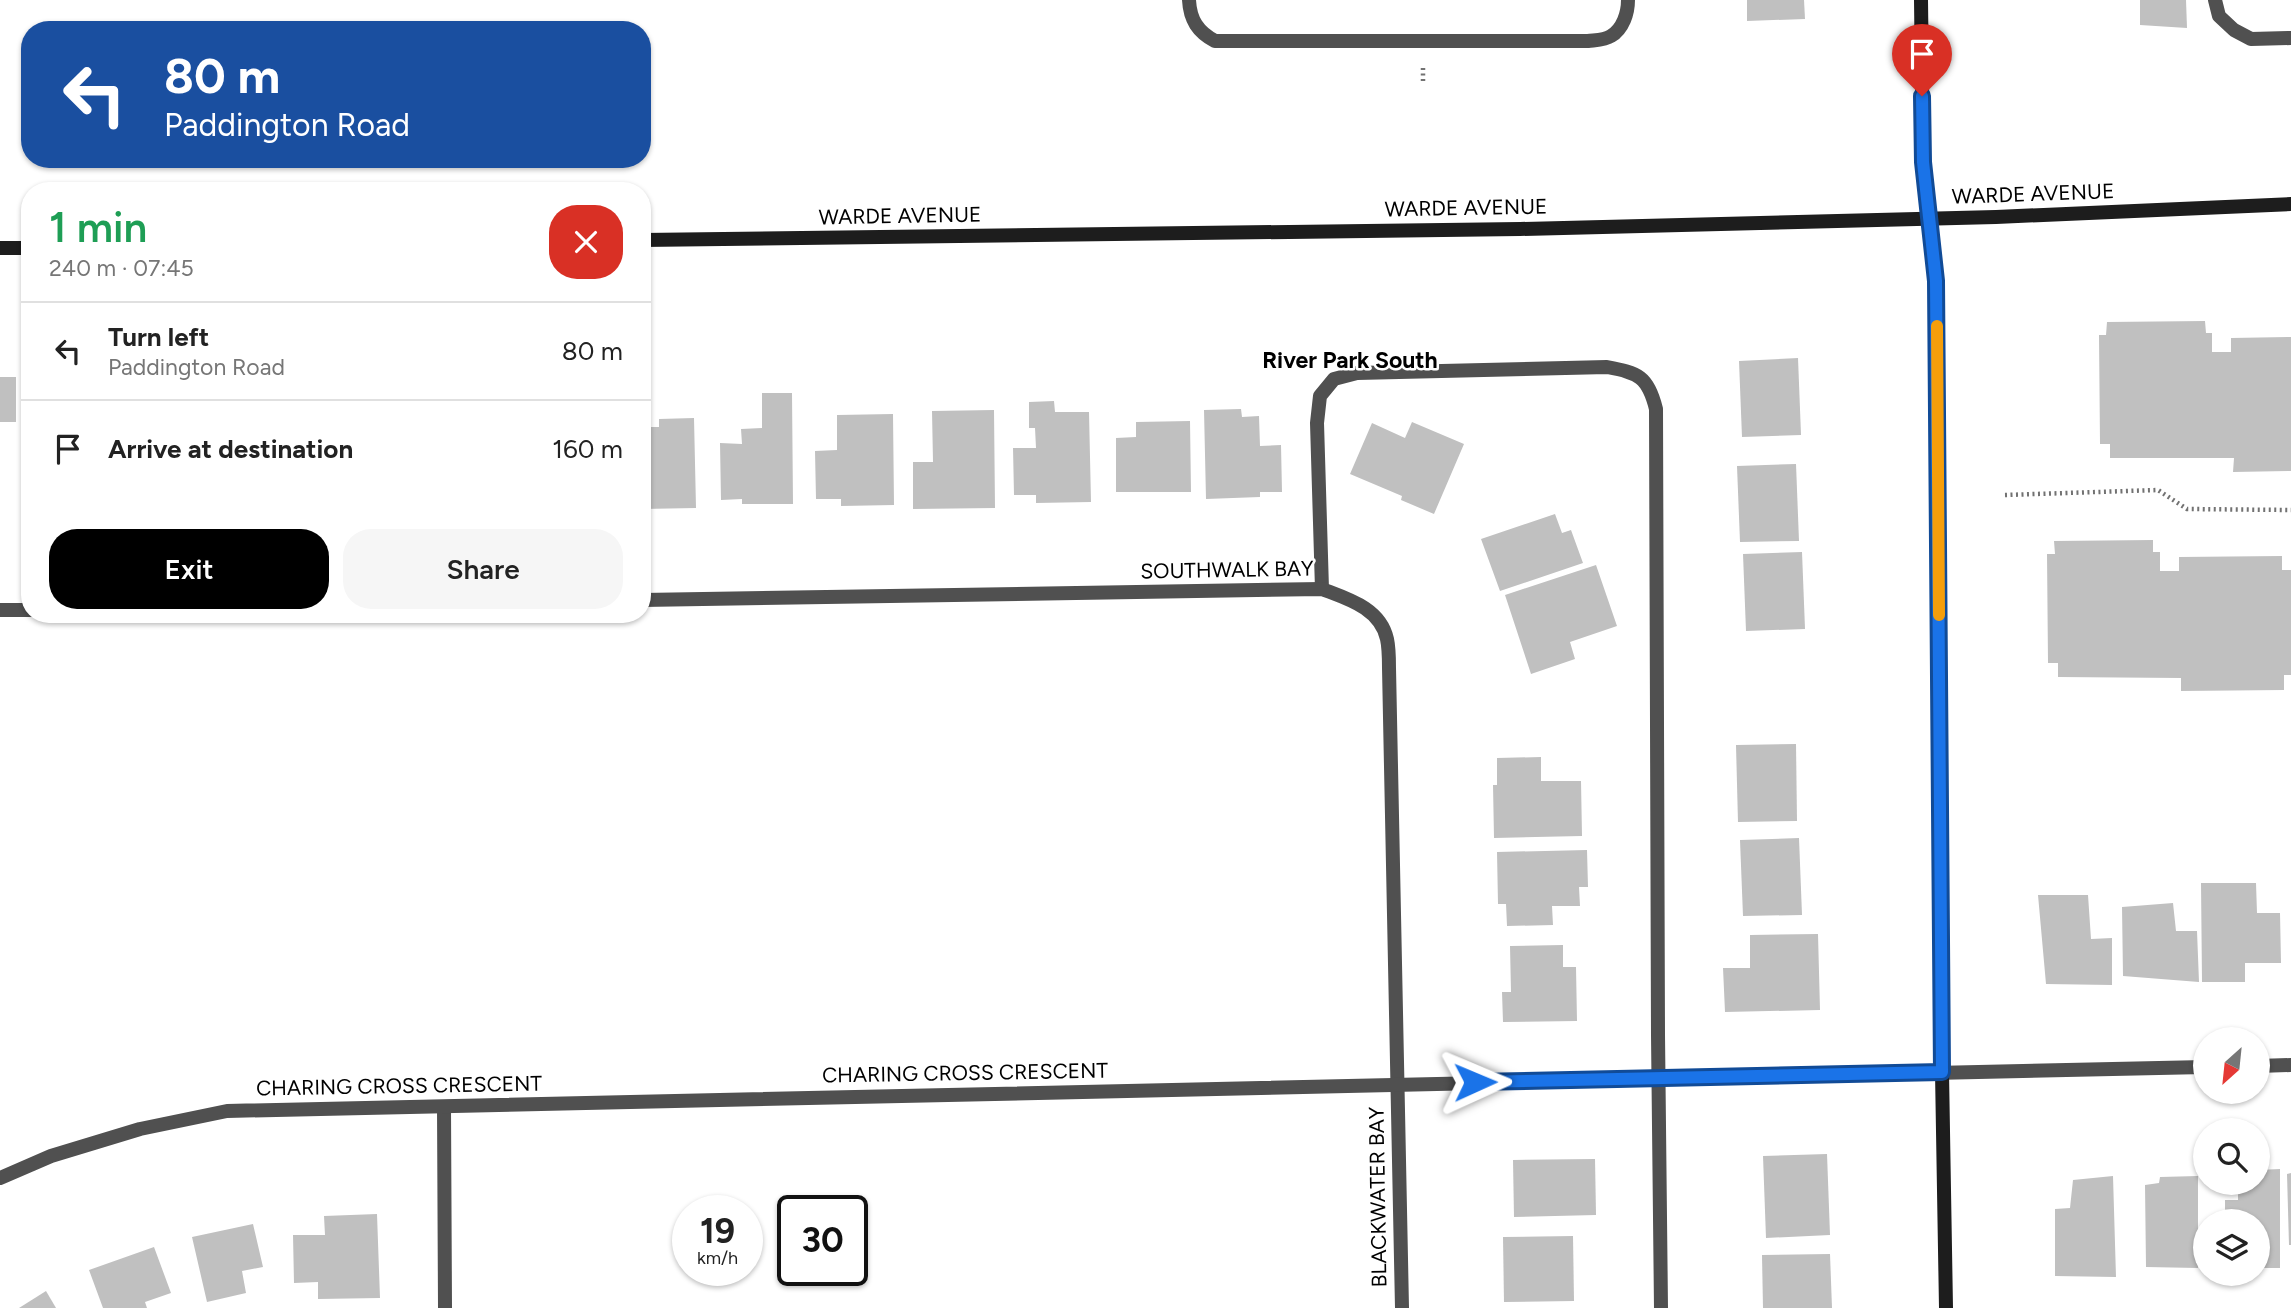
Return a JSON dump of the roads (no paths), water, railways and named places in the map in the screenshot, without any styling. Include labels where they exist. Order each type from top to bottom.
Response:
[{"type":"main road","points":[[1921,0],[1923,162],[1936,281],[1946,1308]]},
{"type":"main road","name":"WARDE AVENUE","points":[[651,240],[1520,229],[1928,218],[2291,204]]},
{"type":"main road","points":[[0,248],[21,248]]},
{"type":"street","points":[[1189,0],[1192,19],[1203,34],[1215,41],[1588,41],[1611,37],[1628,11],[1628,0]]},
{"type":"street","points":[[2215,0],[2219,16],[2234,30],[2251,38],[2291,38]]},
{"type":"street","points":[[1322,589],[1317,423],[1320,397],[1334,379],[1357,373],[1606,367],[1633,372],[1651,388],[1656,409],[1661,1308]]},
{"type":"street","name":"SOUTHWALK BAY","points":[[651,600],[1322,589],[1355,601],[1379,619],[1387,638],[1397,1084]]},
{"type":"street","points":[[0,610],[21,610]]},
{"type":"street","points":[[2270,1066],[2291,1065]]},
{"type":"street","name":"CHARING CROSS CRESCENT","points":[[0,1178],[51,1156],[140,1129],[226,1111],[2193,1066]]},
{"type":"street","name":"BLACKWATER BAY","points":[[1397,1084],[1402,1308]]},
{"type":"street","points":[[444,1107],[445,1308]]},
{"type":"district","name":"River Park South","points":[[1350,360]]}]
